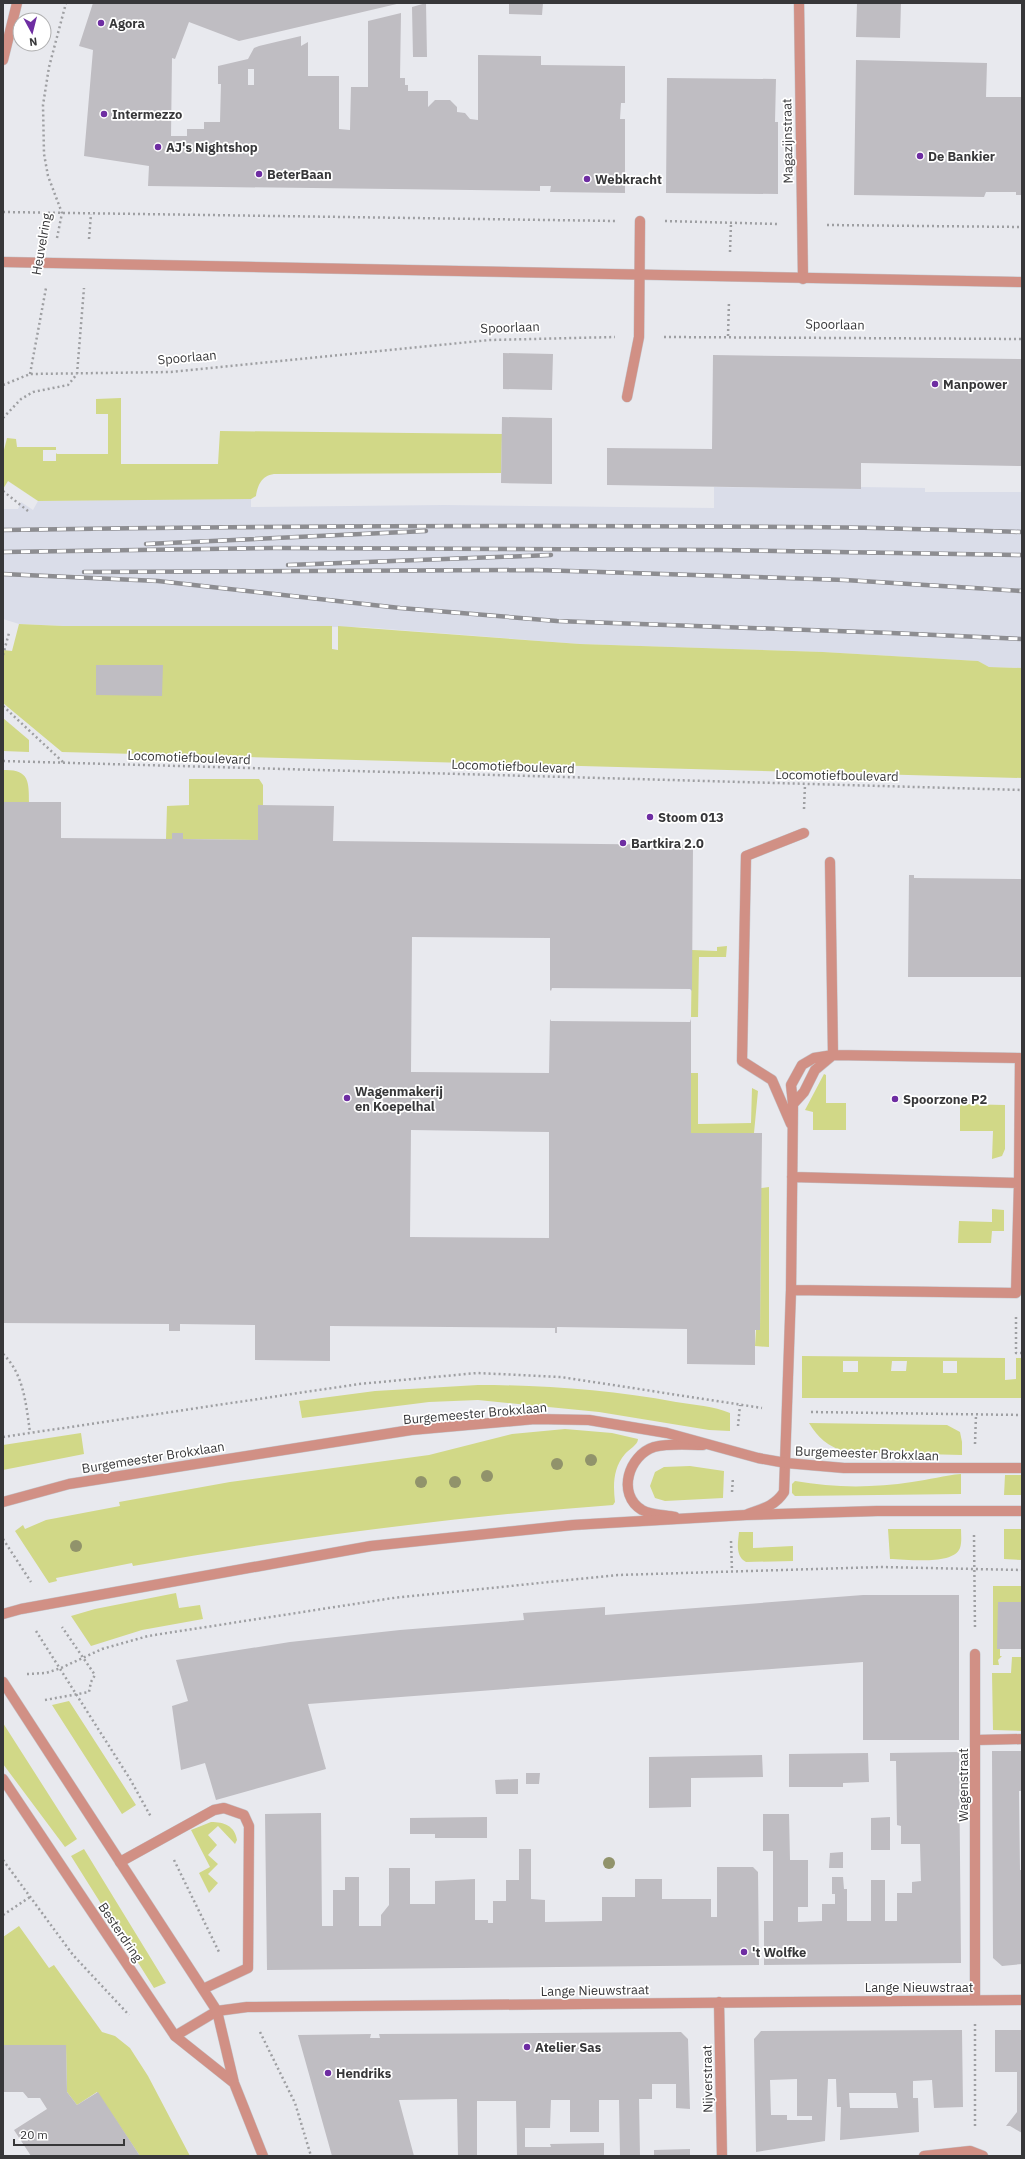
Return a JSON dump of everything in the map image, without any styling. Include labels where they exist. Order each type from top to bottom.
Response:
[{"type":"street","points":[[3,60],[18,3]]},
{"type":"street","name":"Magazijnstraat","points":[[798,3],[804,279]]},
{"type":"street","points":[[627,397],[639,337],[641,275],[640,221]]},
{"type":"street","points":[[3,262],[804,279],[1022,282]]},
{"type":"street","points":[[793,1128],[772,1080],[742,1061],[746,856],[804,833]]},
{"type":"street","points":[[793,1104],[804,1092],[815,1070],[833,1054],[830,862]]},
{"type":"street","points":[[746,1515],[769,1506],[779,1499],[784,1492],[786,1463],[793,1128],[791,1085],[802,1064],[814,1058],[833,1054],[1020,1058],[1016,1293],[790,1290]]},
{"type":"street","points":[[792,1177],[1018,1183]]},
{"type":"street","name":"Burgemeester Brokxlaan","points":[[3,1502],[69,1484],[396,1432],[535,1419],[589,1420],[668,1433],[735,1450],[758,1458],[786,1463],[844,1468],[1022,1468]]},
{"type":"street","points":[[676,1518],[643,1510],[634,1502],[627,1485],[628,1473],[633,1464],[654,1447],[680,1444],[719,1446]]},
{"type":"street","points":[[3,1614],[21,1608],[371,1546],[574,1525],[731,1515],[900,1510],[1022,1511]]},
{"type":"street","name":"Wagenstraat","points":[[975,1654],[977,1740],[975,2000]]},
{"type":"street","name":"Besterdring","points":[[3,1682],[217,2011],[234,2083],[263,2156]]},
{"type":"street","points":[[977,1740],[1022,1739]]},
{"type":"street","name":"Besterdring","points":[[3,1779],[176,2036],[234,2083]]},
{"type":"street","points":[[120,1862],[214,1810],[224,1808],[244,1815],[250,1826],[248,1968],[203,1989]]},
{"type":"street","name":"Lange Nieuwstraat","points":[[176,2036],[217,2011],[247,2007],[1022,2000]]},
{"type":"street","name":"Nijverstraat","points":[[719,2002],[722,2156]]},
{"type":"street","points":[[924,2156],[970,2151],[983,2156]]},
{"type":"path","name":"Heuvelring","points":[[30,374],[62,213],[48,176],[42,134],[43,105],[49,67],[66,3]]},
{"type":"path","points":[[3,212],[640,221],[802,225],[1022,227]]},
{"type":"path","points":[[3,418],[21,400],[33,392],[68,385],[77,374],[91,214]]},
{"type":"path","name":"Spoorlaan","points":[[3,385],[30,374],[171,372],[490,340],[639,337],[1022,339]]},
{"type":"path","points":[[3,491],[28,511]]},
{"type":"path","points":[[3,655],[9,633]]},
{"type":"path","points":[[3,706],[65,763]]},
{"type":"path","name":"Locomotiefboulevard","points":[[3,761],[1022,790]]},
{"type":"path","points":[[1016,1293],[1016,1353],[1022,1353]]},
{"type":"path","points":[[3,1354],[14,1368],[20,1380],[25,1396],[30,1432]]},
{"type":"path","points":[[732,1571],[731,1515],[735,1450],[740,1405]]},
{"type":"path","points":[[25,1674],[46,1673],[61,1668],[102,1649],[148,1636],[393,1598],[618,1575],[881,1566],[1022,1570]]},
{"type":"path","points":[[974,1569],[975,1654]]},
{"type":"path","points":[[21,1608],[61,1668],[130,1779],[162,1838],[231,1976]]},
{"type":"path","points":[[3,1915],[30,1897]]},
{"type":"path","points":[[970,2151],[975,2128],[975,2000]]},
{"type":"path","points":[[247,2007],[295,2103],[310,2156]]},
{"type":"shaded area","points":[[714,487],[861,489],[861,487],[925,488],[925,492],[1022,492],[1022,668],[989,667],[977,661],[823,652],[580,644],[360,627],[63,626],[19,624],[3,619],[3,509],[18,509],[21,502],[33,510],[38,501],[248,498],[251,499],[251,507],[444,505],[714,508]]},
{"type":"green space","points":[[121,398],[121,464],[218,464],[220,431],[502,434],[501,473],[274,474],[263,479],[259,485],[256,496],[251,499],[38,501],[8,481],[3,489],[3,454],[7,438],[16,439],[17,447],[56,447],[56,450],[43,450],[43,461],[56,461],[56,453],[108,454],[108,414],[96,414],[96,399]]},
{"type":"green space","points":[[19,624],[63,626],[332,626],[332,649],[338,650],[338,626],[580,644],[823,652],[978,661],[989,667],[1022,668],[1022,778],[62,752],[3,703],[3,650],[12,651]]},
{"type":"green space","points":[[3,718],[29,740],[29,752],[3,751]]},
{"type":"green space","points":[[3,770],[12,770],[23,774],[28,783],[29,803],[3,802]]},
{"type":"green space","points":[[189,779],[259,779],[263,785],[263,805],[258,805],[258,840],[183,839],[183,833],[172,839],[166,839],[167,806],[189,805]]},
{"type":"green space","points":[[727,946],[726,957],[699,957],[698,1017],[691,1017],[692,950],[717,951],[717,947]]},
{"type":"green space","points":[[691,1073],[698,1073],[698,1124],[751,1123],[752,1088],[758,1091],[754,1133],[691,1133]]},
{"type":"green space","points":[[824,1074],[826,1075],[826,1103],[846,1103],[846,1130],[813,1130],[813,1112],[805,1110]]},
{"type":"green space","points":[[960,1104],[1005,1105],[1005,1149],[1002,1156],[992,1159],[993,1131],[960,1131]]},
{"type":"green space","points":[[769,1187],[769,1347],[755,1346],[756,1330],[760,1330],[761,1188]]},
{"type":"green space","points":[[992,1209],[1004,1210],[1004,1231],[992,1231],[991,1243],[958,1243],[959,1221],[992,1222]]},
{"type":"green space","points":[[802,1356],[1005,1358],[1005,1380],[1016,1379],[1016,1358],[1022,1358],[1022,1398],[802,1398]],"holes":[[[843,1361],[858,1361],[858,1372],[843,1372]],[[892,1361],[907,1361],[906,1371],[891,1371]],[[943,1361],[957,1361],[957,1373],[943,1373]]]},
{"type":"green space","points":[[478,1385],[553,1387],[602,1391],[711,1407],[730,1413],[730,1431],[709,1430],[599,1412],[478,1400],[429,1402],[302,1418],[299,1401],[375,1391]]},
{"type":"green space","points":[[809,1423],[947,1425],[960,1432],[962,1455],[845,1452],[824,1441]]},
{"type":"green space","points":[[565,1429],[612,1433],[638,1439],[637,1443],[625,1454],[618,1465],[614,1489],[615,1502],[613,1505],[432,1522],[252,1546],[133,1566],[132,1563],[56,1578],[57,1581],[49,1583],[15,1531],[23,1525],[25,1529],[46,1520],[120,1506],[119,1502],[230,1482],[429,1455],[512,1434]]},
{"type":"green space","points":[[81,1433],[84,1454],[3,1470],[3,1445]]},
{"type":"green space","points":[[690,1466],[724,1471],[723,1498],[665,1501],[655,1498],[650,1486],[655,1472],[664,1467]]},
{"type":"green space","points":[[961,1474],[961,1494],[795,1496],[792,1493],[792,1484],[795,1481],[824,1485],[868,1486],[897,1484]]},
{"type":"green space","points":[[1005,1475],[1022,1475],[1022,1495],[1004,1495]]},
{"type":"green space","points":[[888,1529],[961,1529],[961,1546],[956,1554],[939,1559],[890,1559]]},
{"type":"green space","points":[[1004,1529],[1022,1529],[1022,1560],[1004,1559]]},
{"type":"green space","points":[[739,1532],[753,1532],[753,1548],[793,1546],[793,1561],[746,1562],[742,1559],[739,1553]]},
{"type":"green space","points":[[993,1586],[1022,1586],[1022,1602],[998,1602],[998,1649],[1000,1649],[1000,1656],[1002,1656],[998,1660],[999,1665],[993,1665]]},
{"type":"green space","points":[[176,1593],[179,1608],[200,1605],[203,1619],[142,1630],[91,1646],[71,1616],[95,1609]]},
{"type":"green space","points":[[1012,1657],[1022,1657],[1022,1731],[993,1730],[992,1673],[1011,1673]]},
{"type":"green space","points":[[69,1701],[136,1805],[122,1814],[52,1705]]},
{"type":"green space","points":[[3,1723],[77,1839],[65,1847],[3,1764]]},
{"type":"green space","points":[[211,1822],[224,1824],[231,1828],[236,1835],[237,1840],[235,1844],[218,1826],[208,1835],[217,1845],[208,1855],[218,1864],[208,1874],[218,1883],[209,1893],[199,1873],[210,1867],[191,1830]]},
{"type":"green space","points":[[84,1849],[166,1983],[154,1988],[71,1856]]},
{"type":"green space","points":[[19,1926],[49,1968],[54,1965],[102,2032],[115,2036],[130,2048],[148,2076],[190,2156],[140,2156],[97,2092],[77,2105],[67,2092],[66,2046],[3,2045],[3,1937]]},
{"type":"building","points":[[93,3],[401,3],[239,41],[189,22],[175,59],[172,58],[171,136],[187,136],[187,129],[204,129],[204,122],[220,122],[221,84],[218,84],[218,66],[248,59],[254,48],[259,46],[301,36],[301,46],[308,42],[308,76],[339,76],[339,129],[350,130],[351,87],[368,87],[368,21],[401,13],[400,78],[405,78],[405,85],[408,85],[408,91],[428,91],[428,107],[435,100],[450,100],[457,107],[457,112],[465,113],[470,119],[478,120],[478,55],[541,56],[541,65],[625,66],[625,103],[621,103],[620,119],[625,119],[625,193],[550,192],[551,186],[540,186],[540,191],[148,186],[149,166],[84,156],[93,50],[79,46]],"holes":[[[248,69],[254,69],[254,85],[248,85]]]},
{"type":"building","points":[[426,3],[427,57],[413,57],[412,7]]},
{"type":"building","points":[[509,3],[543,3],[542,15],[509,14]]},
{"type":"building","points":[[857,3],[901,3],[900,38],[856,37]]},
{"type":"building","name":"De Bankier","points":[[856,60],[987,63],[986,97],[1022,97],[1022,195],[1016,195],[1016,192],[986,192],[984,197],[854,195]]},
{"type":"building","points":[[667,78],[776,79],[775,122],[778,122],[778,194],[666,193]]},
{"type":"building","points":[[503,353],[553,354],[552,390],[503,389]]},
{"type":"building","points":[[713,355],[1022,359],[1022,466],[861,463],[861,489],[607,485],[607,448],[712,449]]},
{"type":"building","points":[[502,417],[552,418],[552,484],[501,483]]},
{"type":"building","points":[[96,665],[163,665],[162,696],[96,695]]},
{"type":"building","name":"Wagenmakerij en Koepelhal","points":[[3,802],[61,802],[61,838],[172,839],[172,833],[183,833],[183,839],[258,840],[258,805],[334,806],[333,841],[693,845],[692,991],[690,989],[552,988],[551,991],[550,938],[412,937],[411,1072],[549,1073],[550,1019],[551,1021],[690,1022],[691,1019],[691,1133],[762,1133],[760,1330],[755,1330],[755,1365],[687,1364],[687,1329],[557,1327],[557,1333],[555,1333],[555,1328],[330,1326],[330,1361],[255,1360],[255,1325],[180,1324],[180,1331],[169,1331],[169,1324],[3,1323]],"holes":[[[411,1130],[549,1132],[549,1238],[410,1237]]]},
{"type":"building","points":[[909,875],[914,875],[914,878],[1022,879],[1022,977],[908,977]]},
{"type":"building","points":[[863,1595],[959,1595],[959,1740],[863,1740],[863,1662],[308,1704],[326,1769],[216,1800],[205,1763],[181,1770],[172,1706],[188,1701],[176,1660],[290,1642],[400,1630],[524,1620],[523,1613],[605,1607],[605,1615]]},
{"type":"building","points":[[998,1602],[1022,1602],[1022,1649],[997,1649]]},
{"type":"building","points":[[992,1751],[1022,1751],[1022,1791],[1019,1791],[1020,1870],[1022,1870],[1022,1964],[1002,1966],[993,1958]]},
{"type":"building","points":[[959,1752],[961,1963],[764,1965],[764,1921],[773,1921],[773,1851],[763,1851],[763,1814],[789,1814],[790,1860],[808,1860],[808,1907],[798,1907],[798,1922],[822,1921],[822,1904],[835,1904],[835,1894],[832,1894],[832,1877],[843,1877],[844,1889],[847,1889],[847,1921],[871,1921],[871,1880],[885,1880],[885,1921],[897,1921],[897,1893],[912,1893],[912,1882],[921,1881],[920,1844],[901,1844],[901,1826],[897,1825],[896,1761],[890,1761],[890,1753]]},
{"type":"building","points":[[868,1753],[869,1782],[843,1783],[843,1787],[789,1787],[789,1754]]},
{"type":"building","points":[[762,1755],[763,1777],[691,1778],[691,1807],[649,1808],[649,1757]]},
{"type":"building","points":[[526,1773],[540,1773],[539,1784],[526,1784]]},
{"type":"building","points":[[518,1779],[518,1794],[496,1794],[495,1780]]},
{"type":"building","points":[[321,1813],[322,1926],[333,1926],[333,1890],[345,1890],[345,1877],[359,1877],[359,1926],[381,1926],[381,1915],[389,1905],[389,1868],[410,1868],[410,1904],[435,1904],[435,1881],[475,1879],[475,1920],[488,1920],[488,1923],[493,1923],[493,1901],[506,1901],[506,1880],[519,1880],[519,1849],[531,1849],[531,1899],[545,1900],[545,1922],[602,1921],[602,1897],[635,1897],[635,1879],[662,1879],[662,1899],[711,1899],[711,1917],[717,1917],[717,1867],[753,1867],[758,1872],[759,1965],[267,1970],[265,1814]]},
{"type":"building","points":[[487,1817],[487,1838],[435,1838],[435,1834],[410,1834],[410,1818]]},
{"type":"building","points":[[890,1817],[890,1850],[871,1850],[871,1818]]},
{"type":"building","points":[[843,1852],[843,1868],[829,1868],[830,1853]]},
{"type":"building","points":[[962,2030],[963,2107],[934,2108],[932,2080],[913,2081],[913,2098],[918,2098],[919,2132],[840,2140],[841,2107],[837,2107],[836,2079],[828,2079],[825,2141],[756,2152],[754,2039],[761,2031]],"holes":[[[797,2079],[797,2116],[812,2116],[812,2120],[787,2120],[787,2115],[771,2115],[770,2080]],[[849,2093],[896,2093],[898,2108],[850,2108]]]},
{"type":"building","points":[[995,2030],[1022,2030],[1022,2133],[1010,2126],[1006,2126],[1017,2112],[1017,2072],[995,2072]]},
{"type":"building","points":[[681,2032],[688,2039],[690,2109],[676,2108],[676,2084],[652,2084],[652,2099],[639,2099],[640,2156],[620,2156],[619,2100],[599,2100],[599,2132],[570,2132],[570,2100],[551,2100],[550,2128],[525,2128],[525,2147],[551,2147],[550,2144],[604,2143],[604,2156],[517,2156],[516,2101],[477,2101],[477,2156],[458,2156],[457,2099],[399,2100],[414,2156],[332,2156],[298,2035],[371,2034],[370,2038],[380,2038],[379,2034]]},
{"type":"building","points":[[3,2045],[66,2045],[67,2092],[77,2105],[98,2092],[140,2156],[31,2156],[14,2130],[47,2109],[40,2098],[28,2098],[23,2092],[3,2092]]},
{"type":"building","points":[[690,2149],[690,2156],[654,2156],[654,2150]]},
{"type":"railway","points":[[3,530],[595,526],[849,528],[1022,532]]},
{"type":"railway","points":[[146,544],[426,531]]},
{"type":"railway","points":[[3,552],[274,548],[721,550],[1022,555]]},
{"type":"railway","points":[[288,565],[551,555]]},
{"type":"railway","points":[[84,572],[538,570],[845,580],[1022,591]]},
{"type":"railway","points":[[3,574],[158,581],[400,608],[557,621],[1022,639]]},
{"type":"place","name":"Agora","points":[[101,23]]},
{"type":"place","name":"Intermezzo","points":[[104,114]]},
{"type":"place","name":"AJ's Nightshop","points":[[158,147]]},
{"type":"place","name":"De Bankier","points":[[920,156]]},
{"type":"place","name":"BeterBaan","points":[[259,174]]},
{"type":"place","name":"Webkracht","points":[[587,179]]},
{"type":"place","name":"Manpower","points":[[935,384]]},
{"type":"place","name":"Stoom 013","points":[[650,817]]},
{"type":"place","name":"Bartkira 2.0","points":[[623,843]]},
{"type":"place","name":"Wagenmakerij en Koepelhal","points":[[347,1098]]},
{"type":"place","name":"Spoorzone P2","points":[[895,1099]]},
{"type":"place","name":"'t Wolfke","points":[[744,1952]]},
{"type":"place","name":"Atelier Sas","points":[[527,2047]]},
{"type":"place","name":"Hendriks","points":[[328,2073]]}]
